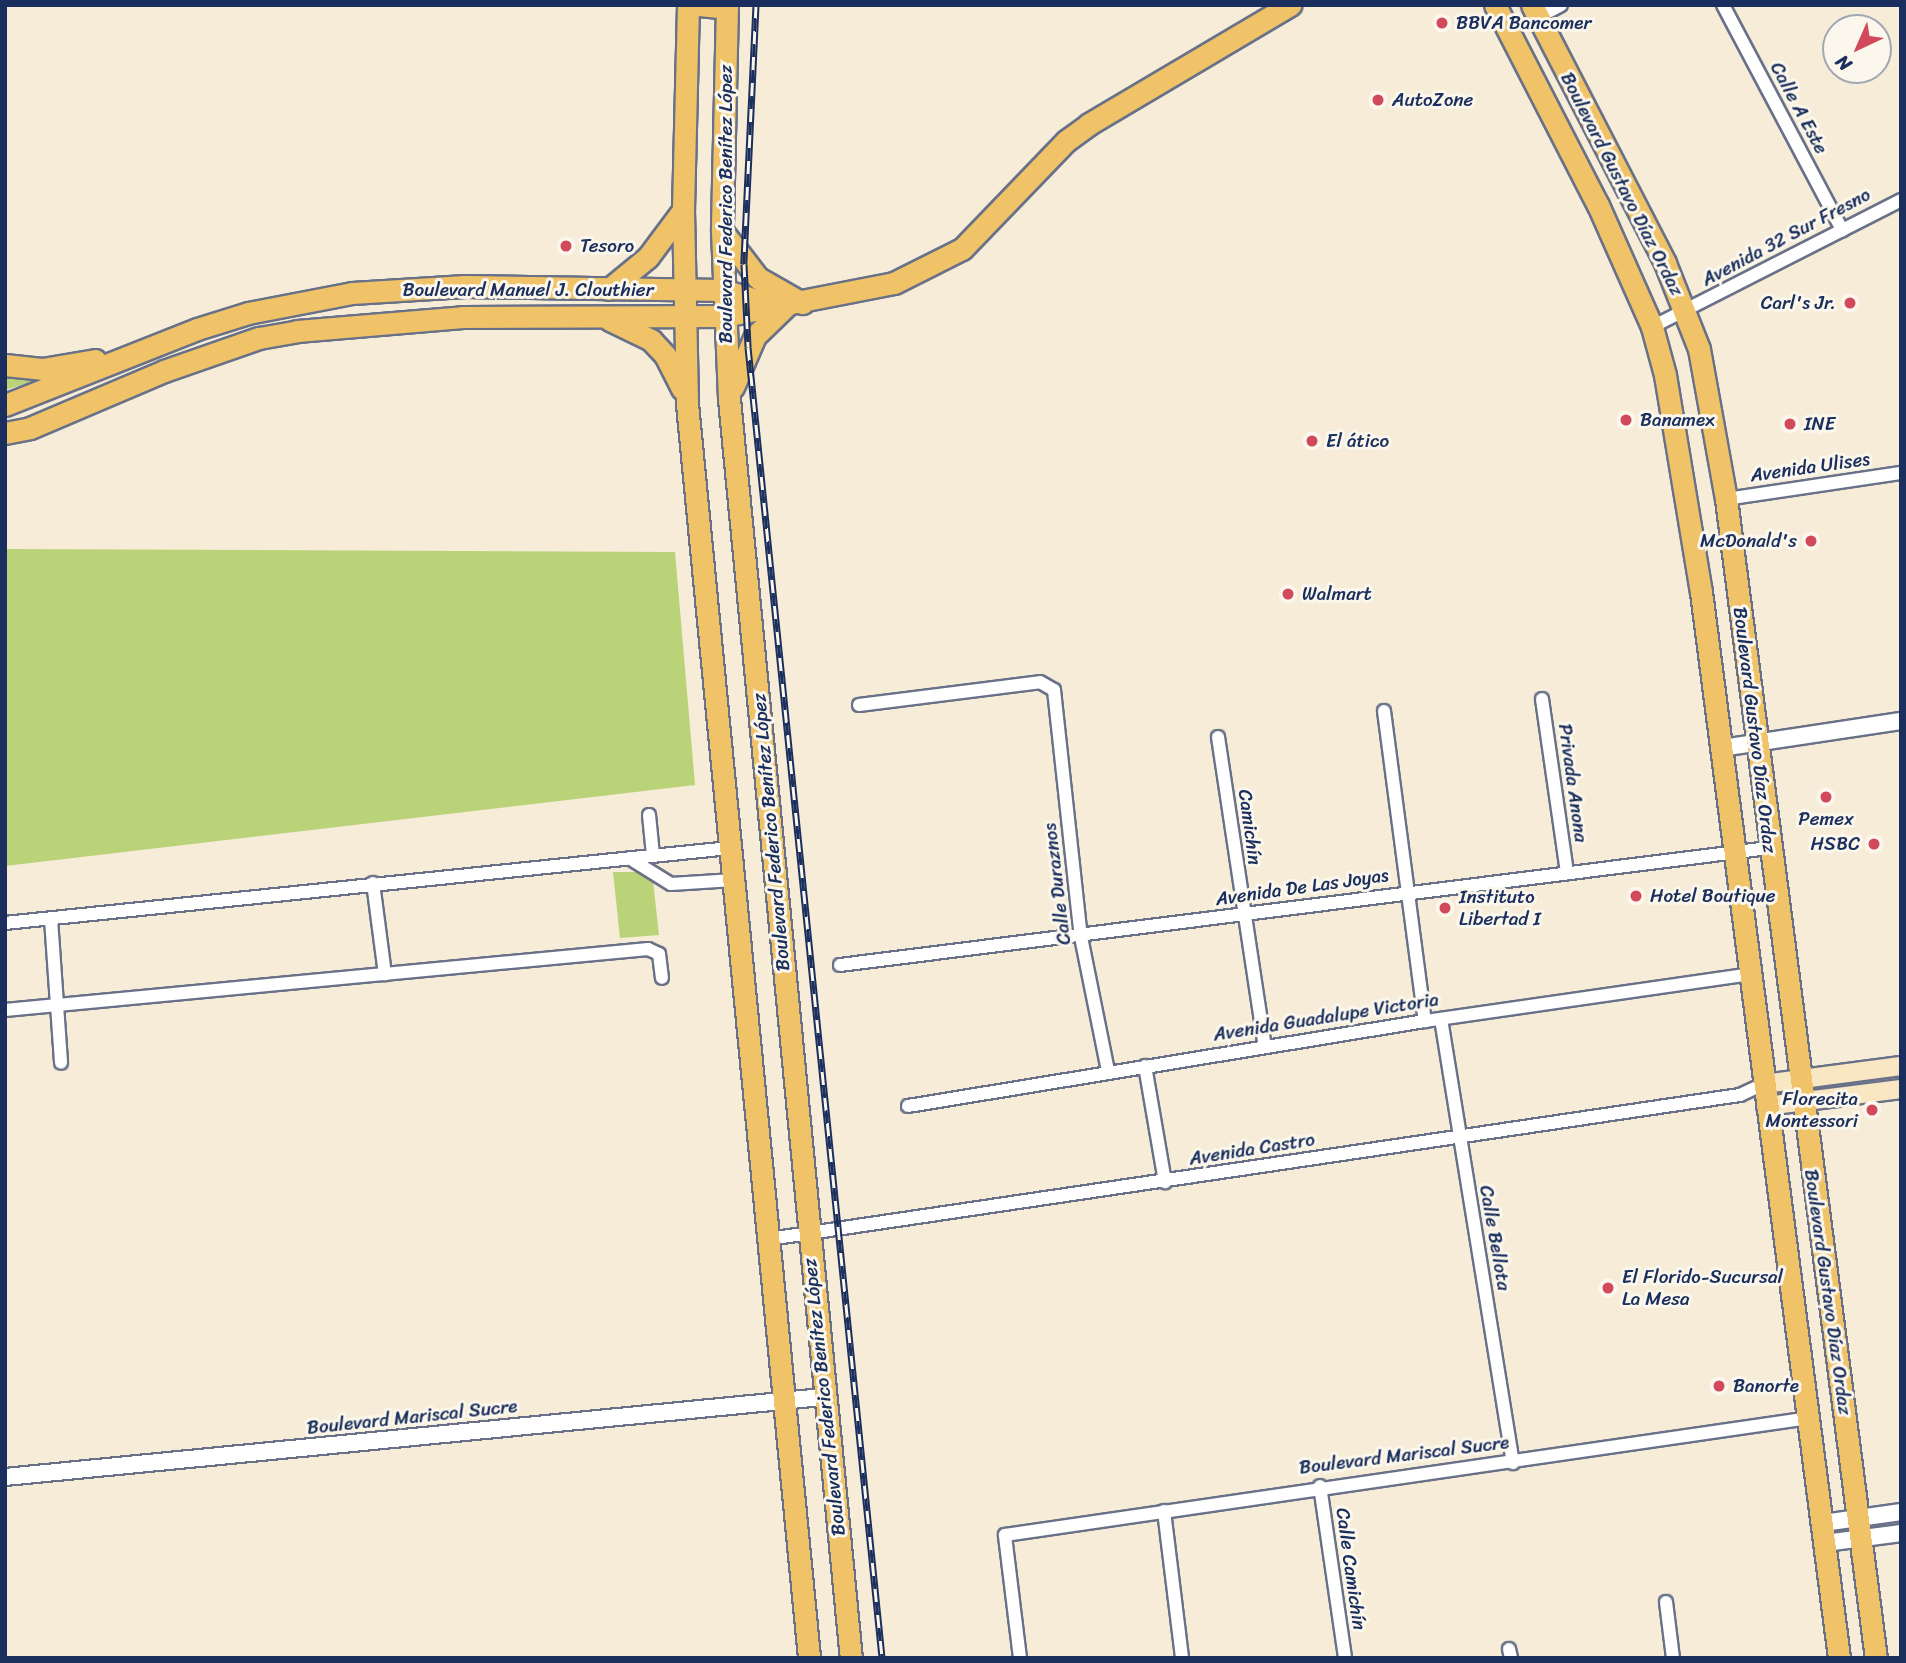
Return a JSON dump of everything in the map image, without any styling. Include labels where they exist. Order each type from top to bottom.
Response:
[{"type":"main road","name":"Boulevard Federico Benítez López","points":[[688,5],[682,210],[687,404],[809,1658]]},
{"type":"main road","points":[[699,5],[727,7]]},
{"type":"main road","name":"Boulevard Manuel J. Clouthier","points":[[5,433],[30,428],[164,371],[259,338],[297,331],[462,317],[723,316],[894,283],[962,249],[1066,141],[1089,124],[1290,5]]},
{"type":"main road","name":"Boulevard Gustavo Díaz Ordaz","points":[[1495,5],[1598,205],[1652,327],[1682,470],[1722,748],[1733,852],[1839,1658]]},
{"type":"main road","name":"Boulevard Federico Benítez López","points":[[727,7],[722,231],[723,316],[729,400],[823,1397],[851,1658]]},
{"type":"main road","name":"Boulevard Gustavo Díaz Ordaz","points":[[1535,11],[1686,312],[1699,349],[1726,499],[1754,742],[1876,1658]]},
{"type":"main road","points":[[609,289],[648,257],[682,210]]},
{"type":"main road","points":[[722,231],[758,278],[787,304],[748,347],[729,400]]},
{"type":"main road","name":"Boulevard Manuel J. Clouthier","points":[[5,405],[118,358],[248,313],[352,293],[464,286],[723,290],[787,304]]},
{"type":"main road","points":[[605,318],[651,340],[675,371],[687,404]]},
{"type":"main road","points":[[5,365],[42,369],[118,358]]},
{"type":"main road","points":[[5,443],[30,428]]},
{"type":"main road","points":[[1764,1084],[1799,1077],[1901,1066]]},
{"type":"main road","points":[[1766,1106],[1901,1089]]},
{"type":"street","points":[[1535,11],[1561,5]]},
{"type":"street","name":"Calle A Este","points":[[1723,5],[1842,230]]},
{"type":"street","name":"Avenida 32 Sur Fresno","points":[[1652,327],[1901,200]]},
{"type":"street","name":"Avenida Ulises","points":[[1726,499],[1901,473]]},
{"type":"street","name":"Calle Duraznos","points":[[859,705],[1040,681],[1054,690],[1081,937],[1108,1071]]},
{"type":"street","name":"Privada Anona","points":[[1542,699],[1567,873]]},
{"type":"street","points":[[1384,711],[1425,1021]]},
{"type":"street","points":[[1722,748],[1901,721]]},
{"type":"street","name":"Camichín","points":[[1218,737],[1265,1046]]},
{"type":"street","points":[[649,815],[653,855]]},
{"type":"street","points":[[5,923],[730,848]]},
{"type":"street","name":"Avenida De Las Joyas","points":[[840,965],[1081,937],[1407,892],[1769,848]]},
{"type":"street","points":[[629,858],[671,884],[734,880]]},
{"type":"street","points":[[373,883],[385,974]]},
{"type":"street","points":[[51,919],[61,1063]]},
{"type":"street","points":[[5,1010],[648,948],[659,954],[662,978]]},
{"type":"street","name":"Avenida Guadalupe Victoria","points":[[908,1106],[1441,1018],[1750,974]]},
{"type":"street","name":"Calle Bellota","points":[[1441,1018],[1457,1136],[1513,1463]]},
{"type":"street","points":[[1145,1066],[1165,1182]]},
{"type":"street","name":"Avenida Castro","points":[[769,1239],[1740,1095],[1764,1084]]},
{"type":"street","points":[[1740,1095],[1766,1106]]},
{"type":"street","name":"Boulevard Mariscal Sucre","points":[[5,1478],[823,1397]]},
{"type":"street","name":"Boulevard Mariscal Sucre","points":[[1020,1658],[1005,1535],[1320,1486],[1513,1463],[1809,1418]]},
{"type":"street","name":"Calle Camichín","points":[[1320,1486],[1345,1658]]},
{"type":"street","points":[[1164,1511],[1182,1658]]},
{"type":"street","points":[[1824,1533],[1860,1528],[1901,1512]]},
{"type":"street","points":[[1860,1528],[1901,1533]]},
{"type":"street","points":[[1666,1602],[1673,1658]]},
{"type":"green space","points":[[71,370],[5,390],[5,375]]},
{"type":"green space","points":[[5,549],[675,552],[695,785],[5,866]]},
{"type":"green space","points":[[613,872],[636,872],[653,881],[659,935],[620,938]]},
{"type":"railway","points":[[756,5],[744,264],[748,347],[882,1658]]},
{"type":"place","name":"BBVA Bancomer","points":[[1442,23]]},
{"type":"place","name":"AutoZone","points":[[1378,100]]},
{"type":"place","name":"Tesoro","points":[[566,246]]},
{"type":"place","name":"Carl's Jr.","points":[[1850,303]]},
{"type":"place","name":"Banamex","points":[[1626,420]]},
{"type":"place","name":"INE","points":[[1790,424]]},
{"type":"place","name":"El ático","points":[[1312,441]]},
{"type":"place","name":"McDonald's","points":[[1811,541]]},
{"type":"place","name":"Walmart","points":[[1288,594]]},
{"type":"place","name":"Pemex","points":[[1826,797]]},
{"type":"place","name":"HSBC","points":[[1874,844]]},
{"type":"place","name":"Hotel Boutique","points":[[1636,896]]},
{"type":"place","name":"Instituto Libertad I","points":[[1445,908]]},
{"type":"place","name":"Florecita Montessori","points":[[1872,1110]]},
{"type":"place","name":"El Florido-Sucursal La Mesa","points":[[1608,1288]]},
{"type":"place","name":"Banorte","points":[[1719,1386]]}]
